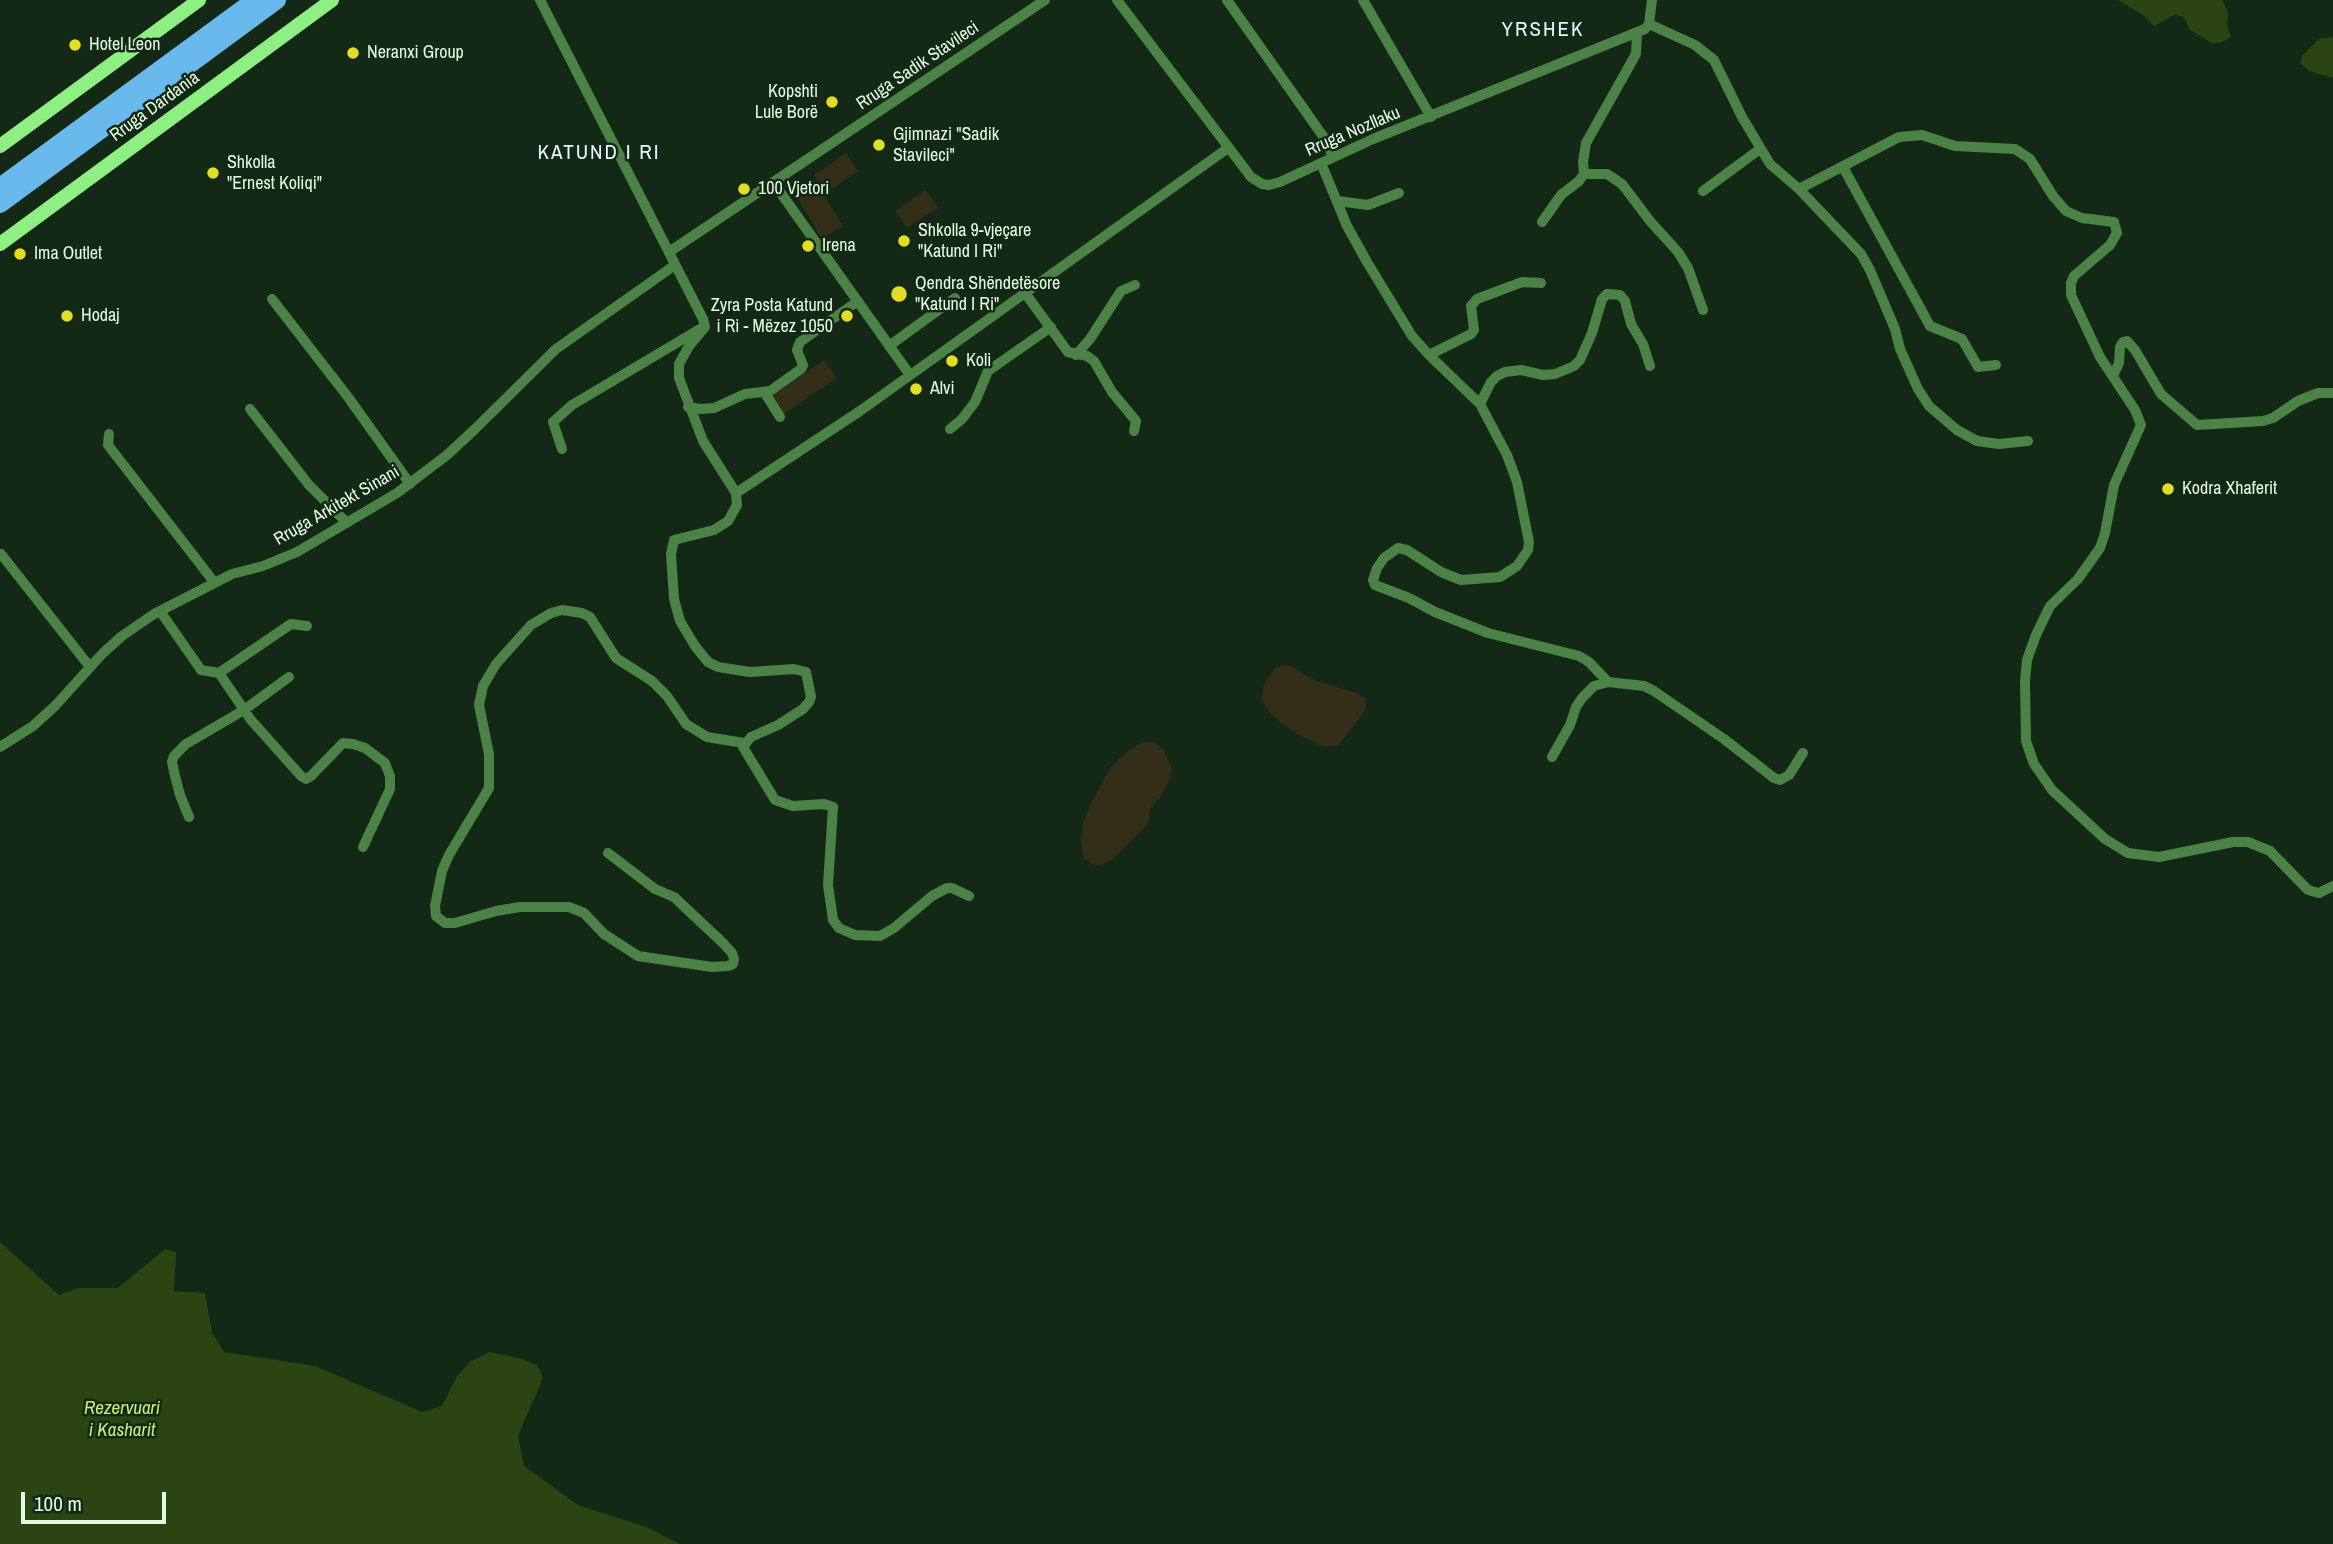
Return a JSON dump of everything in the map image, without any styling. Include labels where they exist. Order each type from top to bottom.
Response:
[{"type":"highway","points":[[0,187],[255,0]]},
{"type":"highway","points":[[0,204],[277,0]]},
{"type":"main road","points":[[0,146],[198,0]]},
{"type":"main road","name":"Rruga Dardania","points":[[0,244],[332,0]]},
{"type":"street","points":[[540,0],[705,327]]},
{"type":"street","name":"Rruga Sadik Stavileci","points":[[669,251],[1045,0]]},
{"type":"street","name":"Rruga Nozllaku","points":[[1117,0],[1228,148],[1251,177],[1262,184],[1280,182],[1334,157],[1637,33],[1649,24]]},
{"type":"street","points":[[1227,0],[1325,139],[1334,157]]},
{"type":"street","points":[[1363,0],[1431,117]]},
{"type":"street","points":[[1652,0],[1649,24],[1695,45],[1714,60],[1770,164],[1861,254],[1895,329],[1900,349],[1918,389],[1929,405],[1957,430],[1977,441],[1999,444],[2028,441]]},
{"type":"street","points":[[1542,222],[1561,195],[1580,181],[1584,174],[1586,143],[1636,54],[1637,33]]},
{"type":"street","points":[[1798,189],[1899,136],[1911,135],[1936,138],[1955,146],[2015,149],[2030,159],[2053,196],[2066,211],[2082,218],[2114,222],[2117,233],[2110,245],[2082,268],[2071,283],[2074,302],[2100,357],[2135,410],[2141,425],[2114,485],[2100,548],[2078,579],[2044,615],[2027,660],[2024,720],[2026,741],[2035,764],[2060,797],[2105,839],[2128,853],[2158,857],[2233,842],[2248,842],[2270,851],[2308,890],[2319,893],[2333,886]]},
{"type":"street","points":[[736,493],[803,451],[1228,148]]},
{"type":"street","points":[[1703,191],[1760,149]]},
{"type":"street","points":[[1321,163],[1347,226],[1412,336],[1480,404],[1514,474],[1529,542],[1524,558],[1511,572],[1500,577],[1461,580],[1441,572],[1407,550],[1398,548],[1384,558],[1373,580],[1376,585],[1488,633],[1579,656],[1608,682]]},
{"type":"street","points":[[1843,167],[1930,326],[1962,339],[1978,367],[1996,365]]},
{"type":"street","points":[[1584,174],[1607,174],[1622,184],[1678,252],[1688,268],[1703,310]]},
{"type":"street","points":[[773,182],[910,375]]},
{"type":"street","points":[[1338,201],[1368,205],[1399,193]]},
{"type":"street","name":"Rruga Arkitekt Sinani","points":[[0,747],[33,726],[55,706],[122,636],[160,611],[214,582],[296,552],[410,484],[474,430],[556,349],[675,265]]},
{"type":"street","points":[[1429,355],[1471,334],[1474,330],[1471,306],[1477,299],[1522,282],[1541,283]]},
{"type":"street","points":[[1076,355],[1090,339],[1121,290],[1135,285]]},
{"type":"street","points":[[1025,293],[1068,352],[1087,356],[1094,361],[1112,392],[1136,421],[1134,431]]},
{"type":"street","points":[[1480,404],[1491,382],[1505,372],[1521,370],[1543,375],[1555,374],[1574,366],[1580,360],[1592,333],[1602,299],[1607,294],[1620,295],[1625,301],[1631,324],[1643,344],[1650,366]]},
{"type":"street","points":[[889,346],[956,298]]},
{"type":"street","points":[[272,299],[348,397],[410,484]]},
{"type":"street","points":[[688,407],[714,408],[746,394],[765,393],[801,369],[803,365],[797,349],[800,342],[858,301]]},
{"type":"street","points":[[705,327],[683,355],[679,365],[679,378],[703,441],[736,493],[737,505],[721,527],[674,540],[671,554],[674,599],[680,621],[708,662],[718,667],[750,673],[806,672],[811,697],[809,702],[778,725],[751,737],[744,743],[744,752],[775,800],[793,806],[824,804],[833,807],[829,899],[833,919],[846,932],[868,937],[880,936],[894,928],[932,896],[947,888],[969,895]]},
{"type":"street","points":[[562,449],[553,422],[572,405],[687,335],[705,327]]},
{"type":"street","points":[[950,429],[975,402],[988,371],[1051,327]]},
{"type":"street","points":[[2113,376],[2119,363],[2120,347],[2127,341],[2136,350],[2161,394],[2197,425],[2263,421],[2318,393],[2333,394]]},
{"type":"street","points":[[765,393],[780,416]]},
{"type":"street","points":[[250,409],[309,485],[347,523]]},
{"type":"street","points":[[108,435],[108,445],[214,582]]},
{"type":"street","points":[[1,554],[90,667]]},
{"type":"street","points":[[608,853],[655,889],[674,897],[732,953],[733,964],[728,967],[712,967],[638,956],[604,934],[584,913],[569,907],[520,907],[455,923],[445,923],[436,916],[435,906],[442,871],[489,788],[489,754],[479,705],[483,686],[496,664],[531,625],[562,610],[590,617],[616,658],[652,681],[667,696],[687,724],[707,737],[744,743]]},
{"type":"street","points":[[160,611],[201,670],[219,673],[291,624],[307,626]]},
{"type":"street","points":[[219,673],[244,710],[288,764],[306,779],[343,743],[365,748],[385,763],[390,776],[390,789],[363,847]]},
{"type":"street","points":[[189,817],[175,776],[172,762],[174,756],[186,744],[244,710],[289,677]]},
{"type":"street","points":[[1552,757],[1582,698],[1590,689],[1608,682],[1644,686],[1654,691],[1724,739],[1773,778],[1780,780],[1789,775],[1803,754]]},
{"type":"shaded area","points":[[846,153],[858,171],[826,193],[814,175]]},
{"type":"shaded area","points":[[815,181],[843,226],[822,239],[795,194]]},
{"type":"shaded area","points":[[926,190],[938,208],[907,228],[895,211]]},
{"type":"shaded area","points":[[824,360],[837,378],[782,415],[770,397]]},
{"type":"shaded area","points":[[1286,664],[1316,681],[1357,693],[1364,698],[1367,708],[1338,746],[1322,746],[1297,734],[1274,717],[1264,705],[1264,684],[1275,668]]},
{"type":"shaded area","points":[[1143,742],[1154,742],[1164,750],[1172,769],[1169,782],[1150,809],[1148,824],[1114,858],[1104,864],[1094,865],[1084,858],[1081,843],[1083,824],[1090,805],[1111,767],[1129,750]]},
{"type":"water","points":[[2118,0],[2222,0],[2228,12],[2227,25],[2231,37],[2212,43],[2190,30],[2184,17],[2174,15],[2154,26],[2144,16]]},
{"type":"water","points":[[2333,37],[2333,78],[2309,71],[2300,63],[2302,56],[2319,39]]},
{"type":"water","name":"Rezervuari i Kasharit","points":[[0,1242],[59,1295],[78,1288],[118,1288],[165,1249],[176,1252],[174,1291],[205,1293],[212,1333],[224,1352],[315,1366],[422,1412],[442,1406],[457,1376],[470,1362],[489,1352],[537,1365],[543,1378],[518,1436],[524,1466],[578,1505],[649,1528],[679,1544],[0,1544]]},
{"type":"place","name":"Hotel Leon","points":[[75,45]]},
{"type":"place","name":"Neranxi Group","points":[[353,53]]},
{"type":"place","name":"Kopshti Lule Borë","points":[[832,102]]},
{"type":"place","name":"Gjimnazi \"Sadik Stavileci\"","points":[[879,145]]},
{"type":"place","name":"Shkolla \"Ernest Koliqi\"","points":[[213,173]]},
{"type":"place","name":"100 Vjetori","points":[[744,189]]},
{"type":"place","name":"Shkolla 9-vjeçare \"Katund I Ri\"","points":[[904,241]]},
{"type":"place","name":"Irena","points":[[808,246]]},
{"type":"place","name":"Ima Outlet","points":[[20,254]]},
{"type":"place","name":"Qendra Shëndetësore \"Katund I Ri\"","points":[[899,294]]},
{"type":"place","name":"Hodaj","points":[[67,316]]},
{"type":"place","name":"Zyra Posta Katund i Ri - Mëzez 1050","points":[[847,316]]},
{"type":"place","name":"Koli","points":[[952,361]]},
{"type":"place","name":"Alvi","points":[[916,389]]},
{"type":"place","name":"Kodra Xhaferit","points":[[2168,489]]},
{"type":"district","name":"YRSHEK","points":[[1543,30]]},
{"type":"district","name":"KATUND I RI","points":[[599,153]]}]
